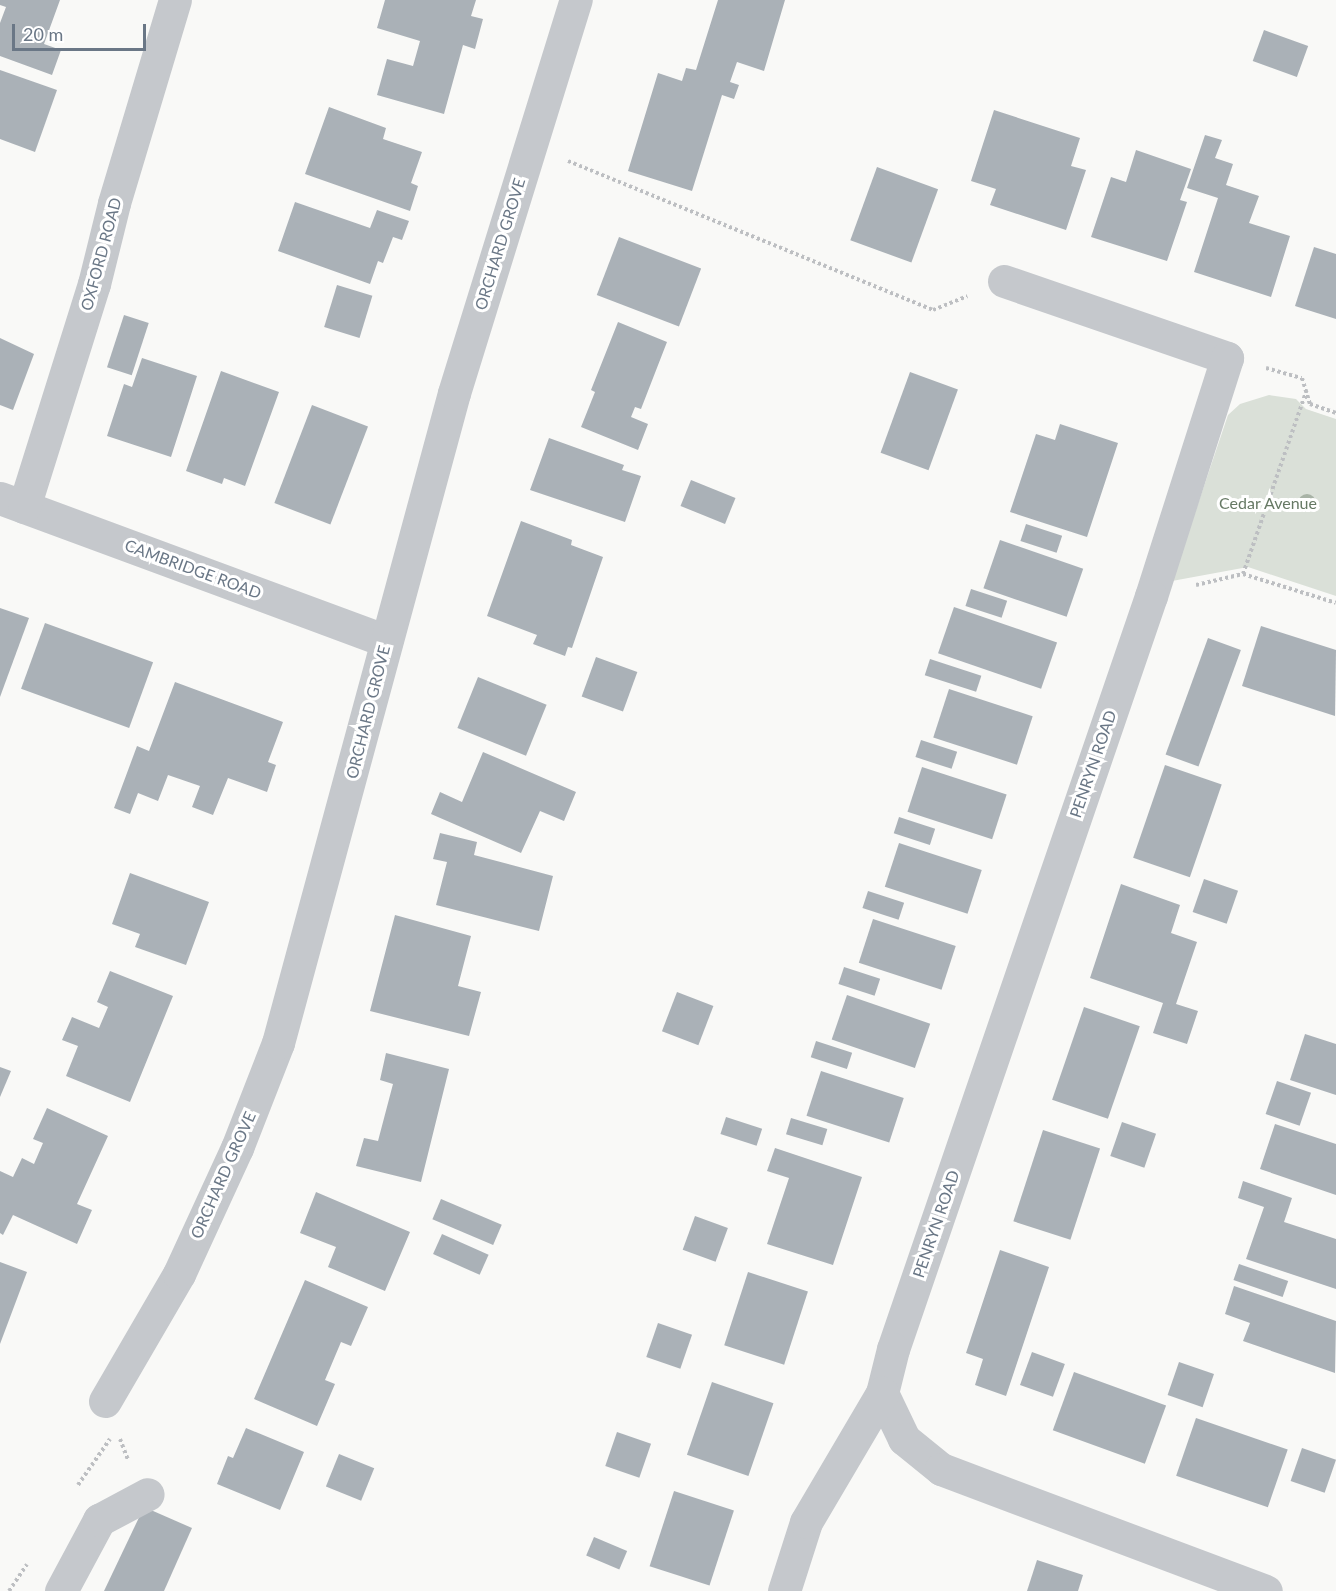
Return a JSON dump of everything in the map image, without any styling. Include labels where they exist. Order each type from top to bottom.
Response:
[{"type":"street","name":"OXFORD ROAD","points":[[12,502],[94,284],[114,203],[175,0]]},
{"type":"street","name":"ORCHARD GROVE","points":[[105,1401],[179,1274],[237,1148],[278,1043],[306,952],[386,641],[454,393],[576,0]]},
{"type":"street","points":[[1004,281],[1227,358]]},
{"type":"street","name":"PENRYN ROAD","points":[[784,1591],[806,1522],[882,1393],[897,1338],[1151,596],[1227,358]]},
{"type":"street","name":"CAMBRIDGE ROAD","points":[[12,502],[386,641]]},
{"type":"street","points":[[882,1393],[904,1439],[941,1469],[1266,1591]]},
{"type":"street","points":[[61,1591],[99,1520],[148,1494]]},
{"type":"path","points":[[531,146],[933,310],[1004,281]]},
{"type":"path","points":[[1227,358],[1302,378],[1310,404],[1336,413]]},
{"type":"path","points":[[1243,574],[1306,392]]},
{"type":"path","points":[[1151,596],[1243,574],[1336,603]]},
{"type":"path","points":[[105,1401],[128,1461],[148,1494]]},
{"type":"green space","name":"Cedar Avenue","points":[[1269,395],[1296,399],[1306,409],[1336,419],[1336,596],[1248,567],[1172,581],[1228,415],[1240,404]]},
{"type":"building","points":[[0,0],[60,0],[44,44],[61,50],[52,75],[0,56],[0,23],[6,7],[0,5]]},
{"type":"building","points":[[385,0],[476,0],[471,16],[483,19],[475,49],[463,45],[444,114],[377,95],[387,59],[413,66],[420,41],[377,28]]},
{"type":"building","points":[[718,0],[785,0],[764,71],[737,62],[730,82],[739,85],[734,99],[722,95],[692,191],[628,171],[658,73],[682,81],[686,68],[696,70]]},
{"type":"building","points":[[1264,30],[1308,46],[1297,77],[1253,61]]},
{"type":"building","points":[[0,70],[57,90],[35,152],[0,139]]},
{"type":"building","points":[[329,107],[386,128],[383,139],[422,152],[411,183],[418,186],[410,211],[305,174]]},
{"type":"building","points":[[994,110],[1080,138],[1071,166],[1086,170],[1066,230],[990,205],[996,189],[971,181]]},
{"type":"building","points":[[1205,135],[1222,140],[1215,158],[1233,164],[1226,185],[1259,196],[1249,223],[1290,236],[1271,297],[1194,272],[1218,198],[1187,188]]},
{"type":"building","points":[[1136,150],[1191,169],[1180,200],[1187,202],[1167,261],[1091,237],[1111,177],[1126,182]]},
{"type":"building","points":[[877,167],[938,189],[911,263],[850,240]]},
{"type":"building","points":[[295,202],[370,228],[377,210],[409,221],[402,240],[393,237],[383,263],[378,261],[370,284],[278,251]]},
{"type":"building","points":[[619,237],[701,269],[679,326],[597,295]]},
{"type":"building","points":[[1314,247],[1336,254],[1336,319],[1295,306]]},
{"type":"building","points":[[337,285],[372,296],[360,338],[324,327]]},
{"type":"building","points":[[124,315],[149,323],[132,375],[107,367]]},
{"type":"building","points":[[618,322],[667,342],[641,409],[635,407],[631,417],[648,424],[638,450],[581,427],[595,392],[591,390]]},
{"type":"building","points":[[0,338],[34,354],[13,410],[0,405]]},
{"type":"building","points":[[142,358],[197,376],[171,457],[107,436],[124,384],[132,387]]},
{"type":"building","points":[[221,371],[279,392],[245,486],[224,478],[222,484],[186,471]]},
{"type":"building","points":[[910,372],[958,389],[929,470],[881,453]]},
{"type":"building","points":[[312,405],[368,427],[330,525],[274,503]]},
{"type":"building","points":[[1060,424],[1118,443],[1087,537],[1010,512],[1036,434],[1055,440]]},
{"type":"building","points":[[549,438],[624,465],[622,470],[641,476],[625,522],[530,490]]},
{"type":"building","points":[[691,480],[736,498],[725,524],[681,506]]},
{"type":"building","points":[[521,521],[572,540],[571,545],[603,557],[572,648],[568,647],[565,656],[533,644],[537,635],[487,616]]},
{"type":"building","points":[[1026,524],[1062,536],[1057,553],[1020,541]]},
{"type":"building","points":[[1000,540],[1083,569],[1067,617],[983,588]]},
{"type":"building","points":[[971,589],[1007,601],[1002,618],[965,606]]},
{"type":"building","points":[[954,607],[1057,642],[1041,689],[938,653]]},
{"type":"building","points":[[0,608],[29,618],[0,697]]},
{"type":"building","points":[[45,623],[153,662],[129,728],[21,689]]},
{"type":"building","points":[[1261,626],[1336,650],[1335,716],[1242,686]]},
{"type":"building","points":[[1208,638],[1241,650],[1198,766],[1166,755]]},
{"type":"building","points":[[596,657],[637,672],[623,712],[582,696]]},
{"type":"building","points":[[930,659],[981,676],[976,692],[925,675]]},
{"type":"building","points":[[478,677],[547,705],[526,756],[457,728]]},
{"type":"building","points":[[175,682],[283,722],[268,762],[276,765],[267,792],[228,778],[213,815],[192,807],[200,786],[168,775],[158,801],[138,793],[130,814],[114,808],[137,746],[149,751]]},
{"type":"building","points":[[949,689],[1033,716],[1017,765],[933,738]]},
{"type":"building","points":[[921,740],[957,752],[952,769],[915,757]]},
{"type":"building","points":[[483,752],[576,792],[564,821],[540,811],[521,853],[431,814],[440,792],[462,802]]},
{"type":"building","points":[[1165,765],[1222,785],[1190,877],[1133,858]]},
{"type":"building","points":[[922,767],[1007,795],[992,839],[907,812]]},
{"type":"building","points":[[899,817],[935,829],[930,845],[894,833]]},
{"type":"building","points":[[440,833],[477,842],[474,855],[553,876],[539,931],[436,905],[447,862],[433,859]]},
{"type":"building","points":[[899,843],[982,870],[968,914],[885,887]]},
{"type":"building","points":[[130,873],[209,902],[186,965],[135,947],[140,934],[112,924]]},
{"type":"building","points":[[1204,879],[1238,891],[1227,924],[1193,912]]},
{"type":"building","points":[[1121,884],[1180,905],[1171,933],[1197,942],[1176,1004],[1198,1011],[1187,1044],[1153,1033],[1163,1003],[1090,978]]},
{"type":"building","points":[[868,891],[904,903],[899,920],[862,908]]},
{"type":"building","points":[[395,915],[471,936],[458,986],[481,992],[469,1036],[370,1011]]},
{"type":"building","points":[[873,919],[956,946],[942,990],[859,963]]},
{"type":"building","points":[[844,967],[880,979],[875,996],[838,984]]},
{"type":"building","points":[[110,971],[173,996],[130,1102],[66,1076],[78,1046],[62,1040],[72,1017],[99,1028],[108,1007],[97,1002]]},
{"type":"building","points":[[677,992],[713,1006],[698,1045],[662,1031]]},
{"type":"building","points":[[847,995],[930,1024],[915,1068],[832,1039]]},
{"type":"building","points":[[1084,1007],[1140,1026],[1108,1119],[1052,1100]]},
{"type":"building","points":[[1305,1034],[1336,1044],[1336,1095],[1290,1080]]},
{"type":"building","points":[[816,1041],[852,1053],[847,1069],[811,1057]]},
{"type":"building","points":[[386,1053],[449,1069],[421,1182],[356,1166],[364,1138],[378,1141],[393,1084],[380,1080]]},
{"type":"building","points":[[0,1067],[11,1071],[0,1097]]},
{"type":"building","points":[[821,1071],[904,1098],[889,1143],[806,1116]]},
{"type":"building","points":[[1277,1081],[1311,1093],[1300,1126],[1266,1114]]},
{"type":"building","points":[[47,1108],[108,1136],[77,1204],[92,1210],[77,1244],[13,1215],[3,1235],[0,1233],[0,1171],[13,1177],[22,1158],[34,1164],[43,1143],[33,1139]]},
{"type":"building","points":[[726,1117],[762,1129],[757,1146],[720,1134]]},
{"type":"building","points":[[791,1118],[827,1129],[822,1145],[786,1134]]},
{"type":"building","points":[[1122,1122],[1156,1134],[1144,1168],[1110,1156]]},
{"type":"building","points":[[1275,1124],[1336,1144],[1336,1195],[1260,1169]]},
{"type":"building","points":[[1043,1130],[1100,1149],[1070,1240],[1013,1221]]},
{"type":"building","points":[[775,1148],[862,1177],[833,1265],[767,1244],[789,1178],[767,1171]]},
{"type":"building","points":[[1243,1181],[1292,1198],[1284,1222],[1336,1239],[1336,1289],[1246,1259],[1264,1207],[1238,1198]]},
{"type":"building","points":[[316,1192],[410,1232],[385,1291],[328,1267],[336,1247],[300,1233]]},
{"type":"building","points":[[441,1199],[502,1225],[493,1245],[432,1219]]},
{"type":"building","points":[[695,1216],[728,1228],[716,1262],[683,1250]]},
{"type":"building","points":[[442,1234],[489,1255],[480,1275],[433,1254]]},
{"type":"building","points":[[1000,1250],[1049,1267],[1006,1396],[975,1385],[983,1359],[966,1353]]},
{"type":"building","points":[[0,1262],[27,1272],[0,1344]]},
{"type":"building","points":[[1239,1264],[1288,1281],[1283,1297],[1233,1280]]},
{"type":"building","points":[[748,1272],[808,1291],[784,1365],[724,1345]]},
{"type":"building","points":[[305,1280],[368,1307],[351,1346],[341,1342],[325,1380],[335,1384],[317,1426],[254,1399]]},
{"type":"building","points":[[1234,1286],[1336,1321],[1335,1373],[1243,1341],[1250,1323],[1225,1314]]},
{"type":"building","points":[[658,1323],[692,1335],[680,1369],[646,1357]]},
{"type":"building","points":[[1032,1352],[1065,1364],[1053,1397],[1020,1385]]},
{"type":"building","points":[[1179,1362],[1214,1374],[1203,1407],[1168,1395]]},
{"type":"building","points":[[1074,1372],[1166,1406],[1145,1464],[1053,1430]]},
{"type":"building","points":[[712,1382],[773,1403],[748,1476],[687,1455]]},
{"type":"building","points":[[1196,1418],[1288,1450],[1268,1507],[1176,1476]]},
{"type":"building","points":[[246,1428],[304,1452],[280,1510],[217,1484],[228,1456],[233,1458]]},
{"type":"building","points":[[617,1432],[651,1444],[639,1478],[605,1466]]},
{"type":"building","points":[[1302,1448],[1336,1460],[1325,1493],[1291,1481]]},
{"type":"building","points":[[339,1454],[374,1468],[361,1501],[326,1486]]},
{"type":"building","points":[[674,1491],[734,1510],[710,1586],[650,1566]]},
{"type":"building","points":[[144,1507],[192,1528],[164,1591],[104,1591]]},
{"type":"building","points":[[594,1537],[627,1551],[619,1569],[586,1555]]},
{"type":"building","points":[[1037,1560],[1083,1575],[1078,1591],[1027,1591]]}]
